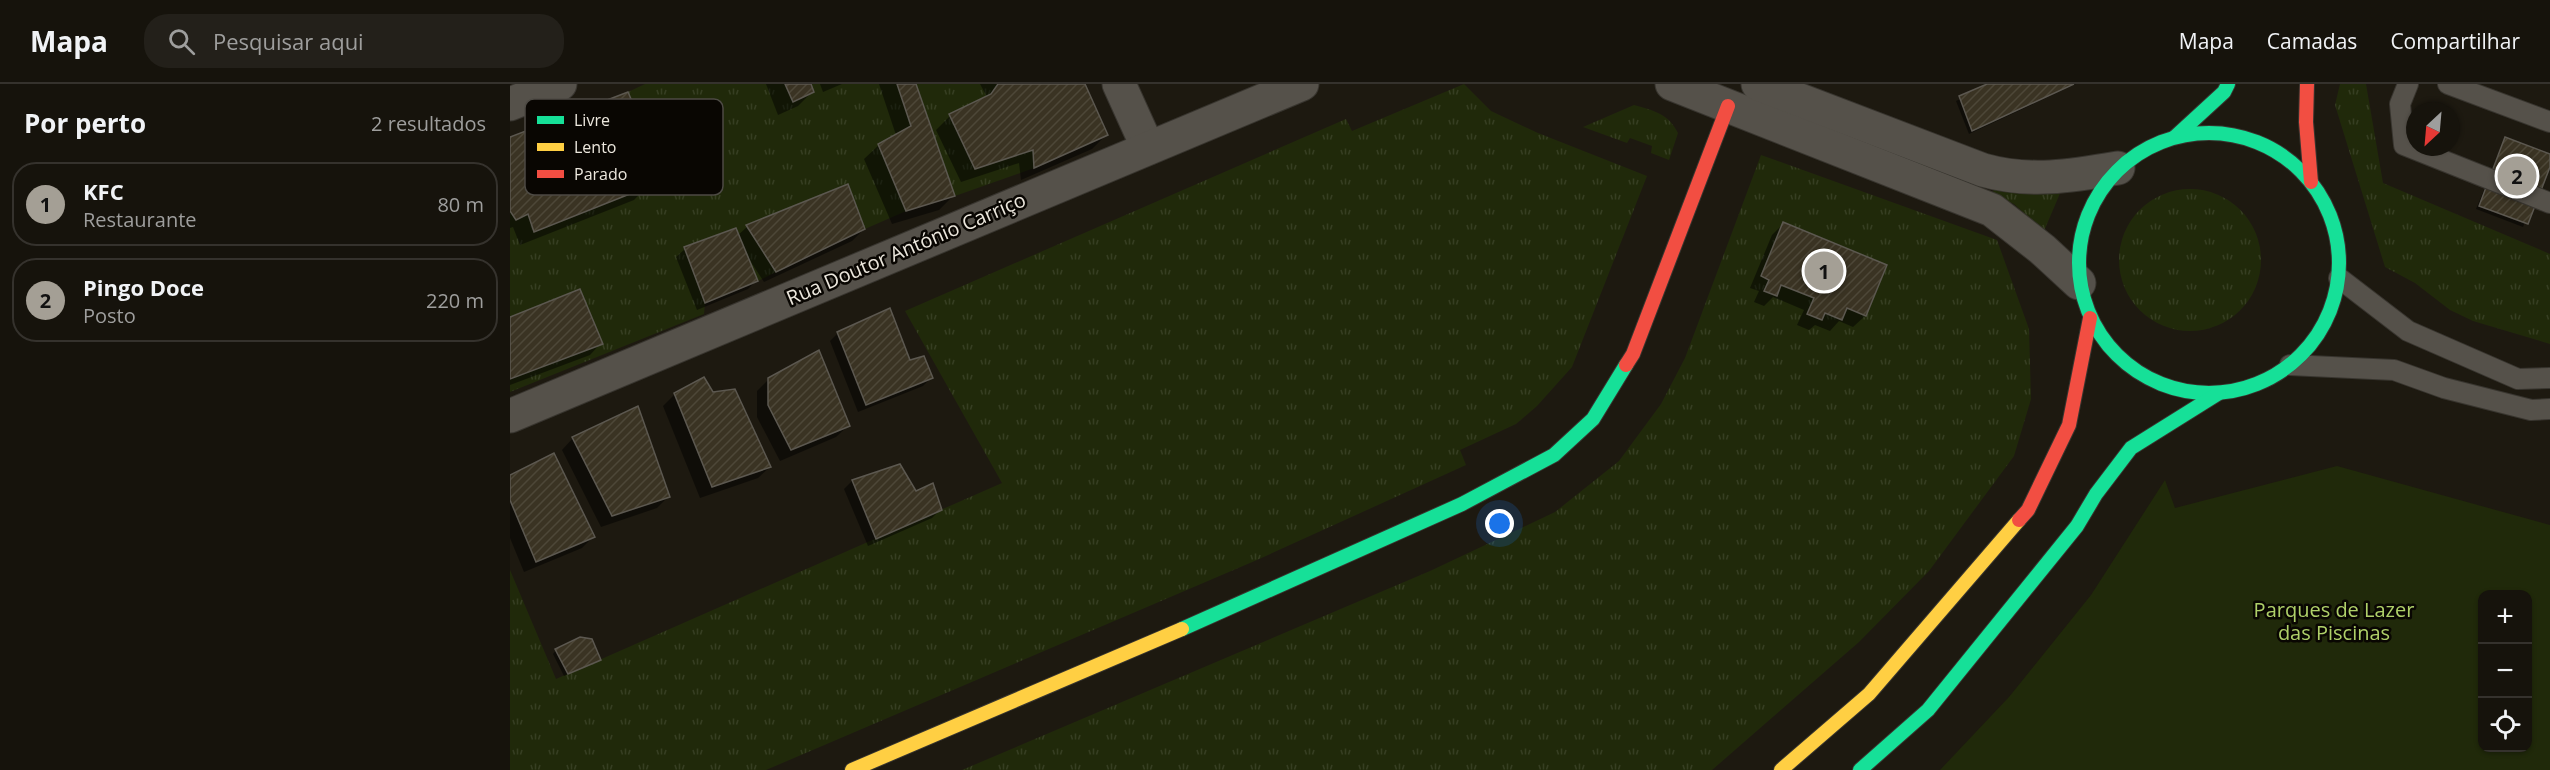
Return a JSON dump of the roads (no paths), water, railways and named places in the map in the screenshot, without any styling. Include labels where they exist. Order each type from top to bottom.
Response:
[{"type":"main road","points":[[2175,137],[2228,84]]},
{"type":"main road","points":[[2307,84],[2306,123],[2311,182]]},
{"type":"main road","points":[[852,770],[1314,572],[1462,504],[1554,455],[1593,419],[1633,354],[1728,106]]},
{"type":"main road","points":[[2212,133],[2249,139],[2283,156],[2311,182],[2328,211],[2338,243],[2339,278],[2331,311],[2314,340],[2290,365],[2257,384],[2219,393],[2180,390],[2143,376],[2112,351],[2090,318],[2079,283],[2078,255],[2084,223],[2104,185],[2118,168],[2135,155],[2175,137],[2212,133]]},
{"type":"main road","points":[[1781,770],[1869,694],[2028,510],[2069,424],[2090,318]]},
{"type":"main road","points":[[1860,770],[1928,710],[2077,526],[2096,494],[2131,448],[2219,393]]},
{"type":"street","points":[[510,104],[560,84]]},
{"type":"street","points":[[1119,84],[1148,148]]},
{"type":"street","name":"Rua Doutor António Carriço","points":[[510,416],[1302,84]]},
{"type":"street","points":[[1672,84],[1992,210],[2042,249],[2079,283]]},
{"type":"street","points":[[1758,84],[1983,170],[2010,177],[2073,176],[2118,168]]},
{"type":"lane","points":[[2408,84],[2400,104],[2404,146],[2550,203]]},
{"type":"lane","points":[[2448,84],[2550,122]]},
{"type":"lane","points":[[2339,278],[2408,331],[2518,379],[2550,378]]},
{"type":"lane","points":[[2290,365],[2394,370],[2444,388],[2520,408],[2550,409]]},
{"type":"place","name":"Pingo Doce","points":[[2517,176]]},
{"type":"place","name":"KFC","points":[[1824,271]]},
{"type":"park label","name":"Parques de Lazer das Piscinas","points":[[2334,622]]}]
